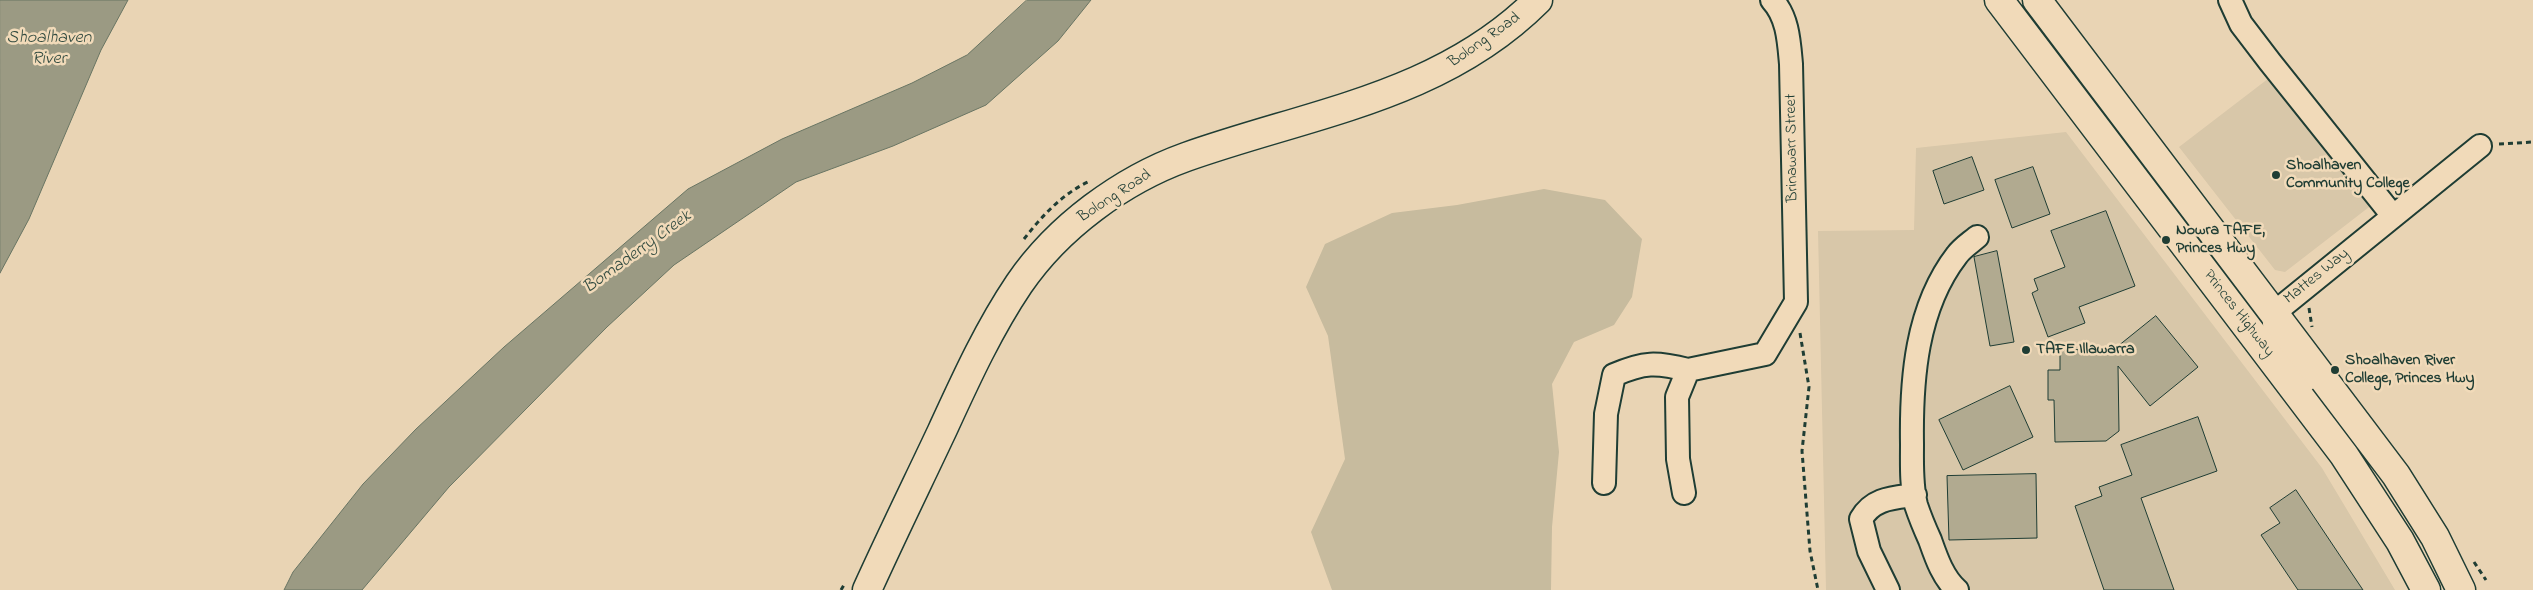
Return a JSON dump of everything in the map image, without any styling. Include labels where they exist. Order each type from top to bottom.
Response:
[{"type":"main road","name":"Bolong Road","points":[[856,586],[985,342],[1020,283],[1052,245],[1075,223],[1098,205],[1140,178],[1184,157],[1361,103],[1418,82],[1450,67],[1510,26],[1538,0]]},
{"type":"main road","name":"Princes Highway","points":[[1999,0],[2344,455],[2400,541],[2426,590]]},
{"type":"main road","name":"Princes Highway","points":[[2037,0],[2274,313],[2414,502],[2461,590]]},
{"type":"street","name":"Brinawarr Street","points":[[1772,0],[1779,8],[1789,34],[1792,64],[1796,302]]},
{"type":"street","points":[[2230,0],[2241,24],[2393,216]]},
{"type":"street","name":"Mattes Way","points":[[2344,455],[2311,390],[2289,361],[2276,339],[2273,325],[2274,313],[2480,146]]},
{"type":"street","points":[[1957,590],[1938,561],[1915,495],[1911,424],[1914,367],[1924,319],[1944,275],[1957,254],[1976,237]]},
{"type":"street","points":[[1604,483],[1606,414],[1614,375],[1638,365],[1665,364],[1688,370],[1765,354],[1796,302]]},
{"type":"street","points":[[1684,493],[1678,459],[1677,397],[1688,370]]},
{"type":"street","points":[[1888,590],[1869,551],[1861,519],[1867,508],[1878,502],[1915,495]]},
{"type":"path","points":[[2480,146],[2533,142]]},
{"type":"path","points":[[1020,244],[1058,202],[1078,186],[1094,179]]},
{"type":"path","points":[[1796,302],[1809,387],[1802,451],[1810,552],[1818,590]]},
{"type":"path","points":[[841,590],[856,586]]},
{"type":"shaded area","name":"Shoalhaven Community College","points":[[2273,75],[2373,204],[2285,272],[2275,270],[2179,147]]},
{"type":"shaded area","name":"TAFE Illawarra","points":[[2066,132],[2322,468],[2395,590],[1826,590],[1818,231],[1914,230],[1916,148]]},
{"type":"shaded area","points":[[1544,189],[1605,200],[1642,239],[1632,297],[1614,325],[1574,342],[1552,384],[1559,452],[1552,527],[1551,590],[1332,590],[1311,532],[1345,459],[1328,336],[1306,287],[1325,244],[1392,213],[1457,205]]},
{"type":"water","name":"Shoalhaven River","points":[[0,0],[128,0],[101,50],[29,219],[0,273]]},
{"type":"water","name":"Bomaderry Creek","points":[[1027,0],[1091,0],[1058,41],[986,105],[893,146],[796,182],[674,265],[607,327],[449,487],[362,590],[284,590],[293,572],[363,484],[416,429],[504,347],[688,189],[782,139],[912,83],[967,55]]},
{"type":"building","points":[[1972,157],[1984,190],[1944,204],[1933,171]]},
{"type":"building","points":[[2033,167],[2050,214],[2012,228],[1995,180]]},
{"type":"building","points":[[2106,211],[2135,286],[2079,307],[2085,323],[2048,337],[2032,293],[2038,290],[2034,279],[2065,267],[2051,231]]},
{"type":"building","points":[[1997,251],[2014,342],[1990,346],[1974,257]]},
{"type":"building","points":[[2156,316],[2198,367],[2150,406],[2118,366],[2119,431],[2106,441],[2055,442],[2054,400],[2048,400],[2048,370],[2060,370],[2060,350],[2114,349]]},
{"type":"building","points":[[2010,386],[2033,437],[1963,470],[1939,420]]},
{"type":"building","points":[[2198,417],[2217,471],[2141,498],[2174,590],[2104,590],[2075,506],[2102,496],[2099,487],[2132,475],[2121,445]]},
{"type":"building","points":[[2036,474],[2037,538],[1949,540],[1947,476]]},
{"type":"building","points":[[2296,490],[2363,590],[2298,590],[2261,535],[2280,523],[2270,508]]},
{"type":"place","name":"Shoalhaven Community College","points":[[2276,175]]},
{"type":"place","name":"Nowra TAFE, Princes Hwy","points":[[2166,240]]},
{"type":"place","name":"TAFE Illawarra","points":[[2026,350]]},
{"type":"place","name":"Shoalhaven River College, Princes Hwy","points":[[2335,370]]}]
